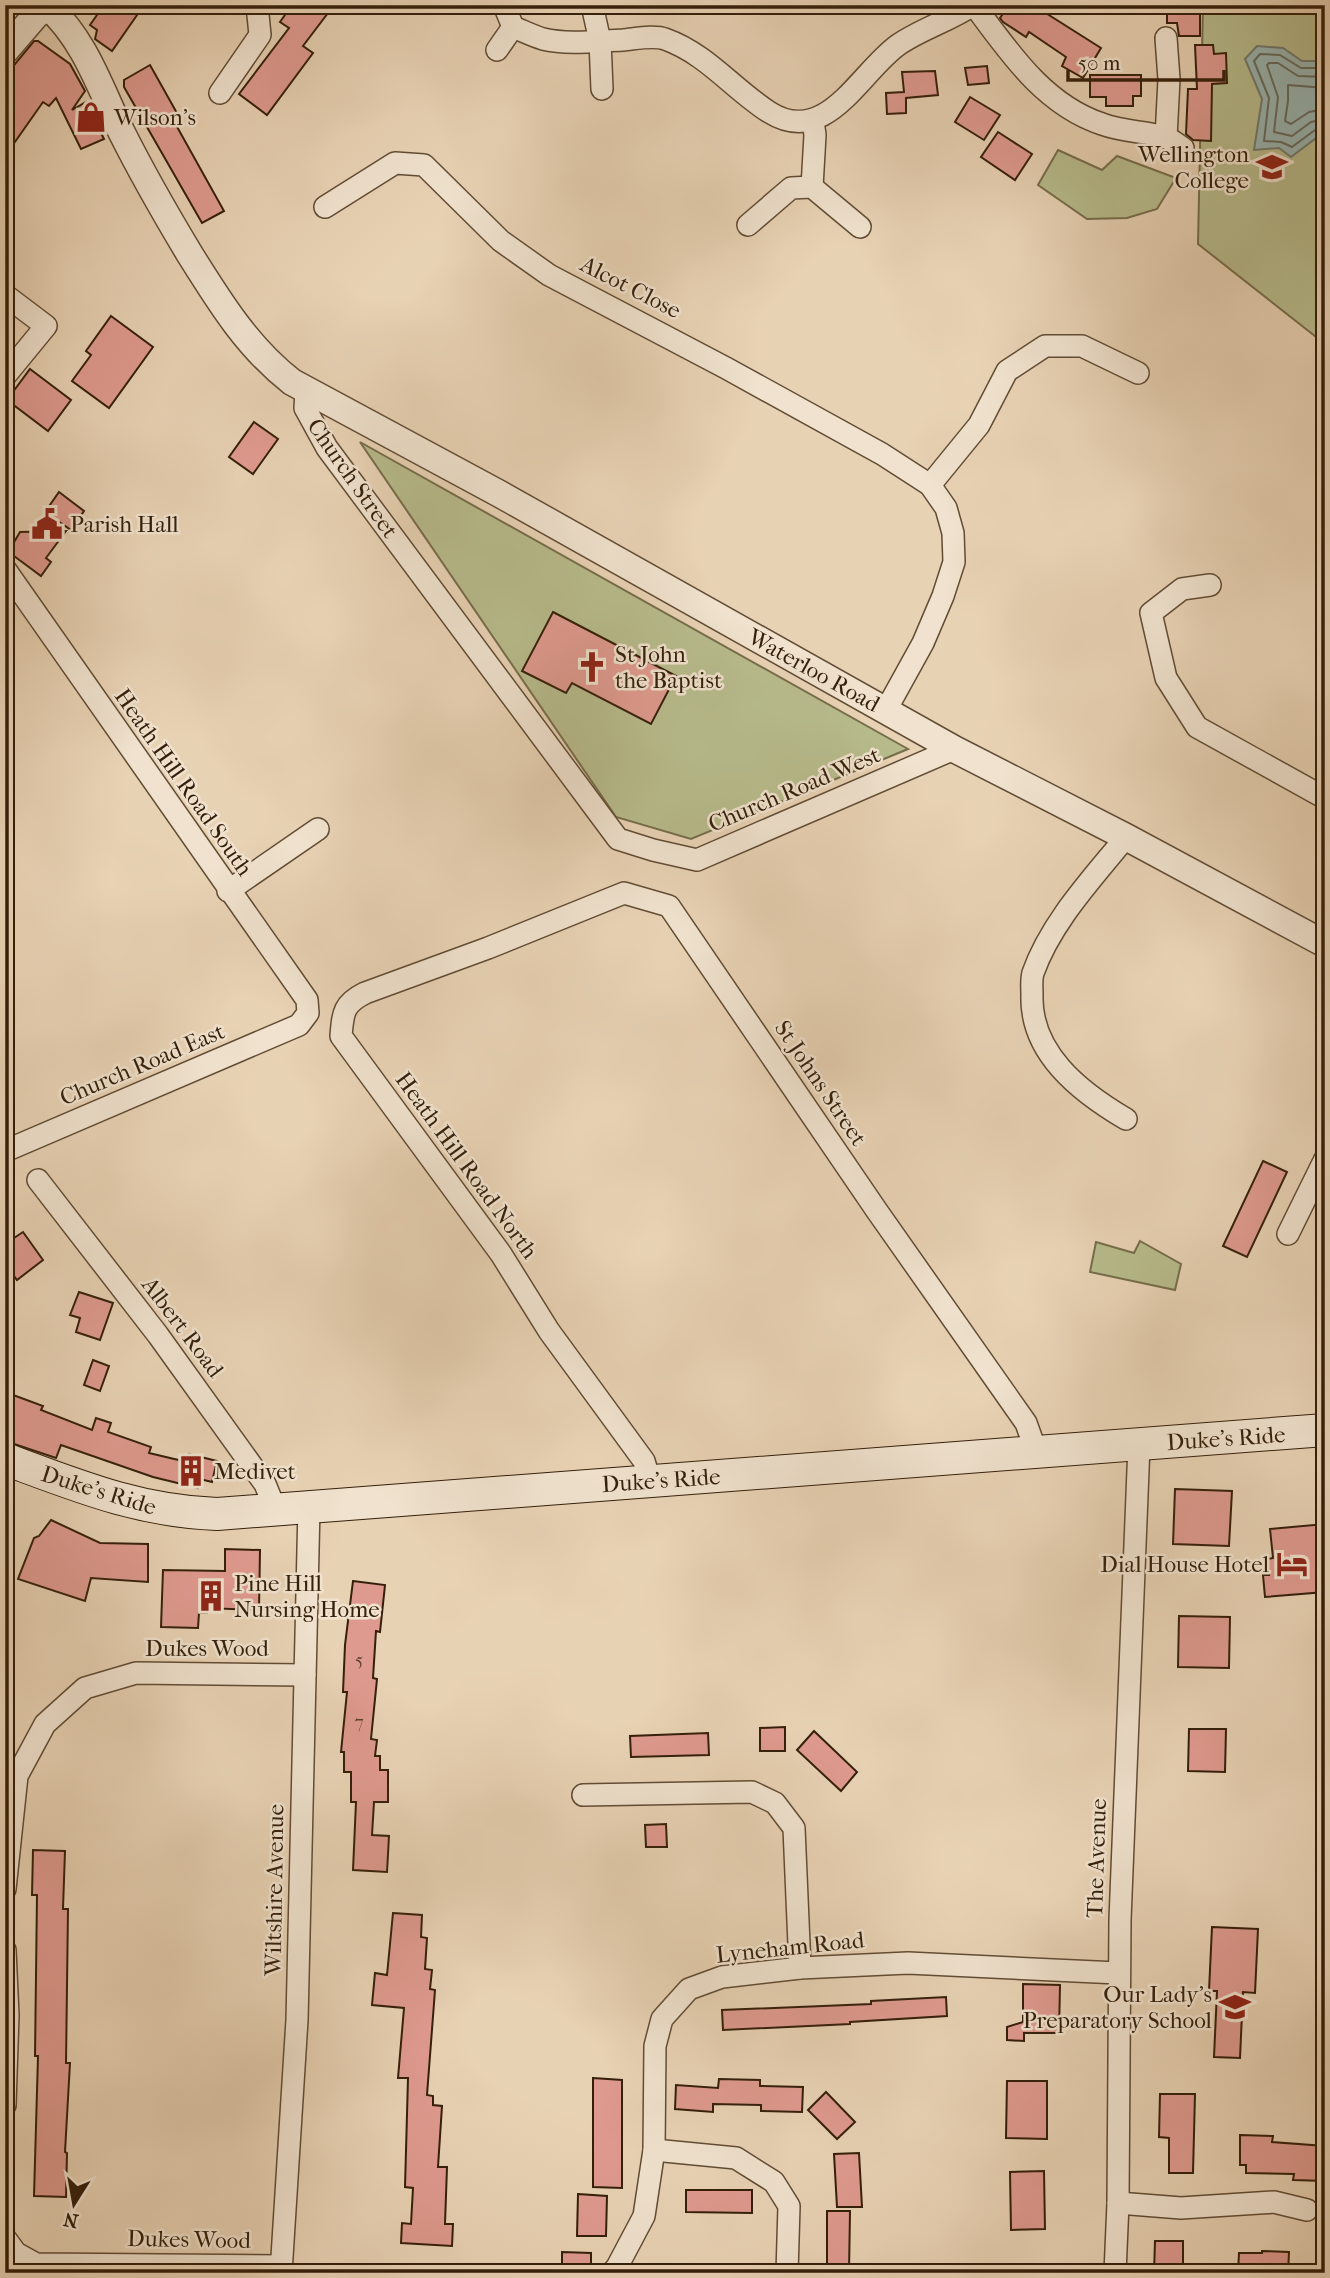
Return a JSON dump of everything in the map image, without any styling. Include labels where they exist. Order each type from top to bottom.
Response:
[{"type":"main road","name":"Duke's Ride","points":[[5,1459],[96,1492],[168,1511],[217,1514],[1325,1430]]},
{"type":"street","points":[[220,93],[260,35],[257,5]]},
{"type":"street","points":[[592,5],[600,41],[602,89]]},
{"type":"street","points":[[497,50],[508,12],[541,38],[560,42],[663,38],[701,57],[777,117],[798,122],[813,121],[835,107],[878,61],[899,44],[974,5],[1018,65],[1048,94],[1090,120],[1120,131],[1175,143],[1166,38]]},
{"type":"street","points":[[5,51],[36,15],[49,6]]},
{"type":"street","name":"Church Street","points":[[49,6],[83,53],[147,183],[226,312],[268,363],[306,391],[305,408],[327,448],[618,839],[653,850]]},
{"type":"street","points":[[812,187],[815,135],[813,121]]},
{"type":"street","name":"Alcot Close","points":[[325,206],[395,163],[424,165],[501,241],[549,275],[726,368],[882,454],[930,485],[946,509],[953,533],[954,562],[923,642],[886,709]]},
{"type":"street","points":[[748,225],[791,188],[812,187],[860,226]]},
{"type":"street","points":[[5,295],[46,326],[5,376]]},
{"type":"street","points":[[930,485],[979,425],[1007,371],[1045,346],[1082,346],[1138,373]]},
{"type":"street","name":"Waterloo Road","points":[[306,391],[498,493],[954,749],[1126,837],[1325,944]]},
{"type":"street","name":"Heath Hill Road South","points":[[7,575],[307,1000],[308,1013],[299,1025]]},
{"type":"street","points":[[1210,585],[1182,589],[1151,613],[1166,678],[1196,727],[1325,798]]},
{"type":"street","name":"Church Road West","points":[[653,850],[696,860],[954,749]]},
{"type":"street","points":[[228,891],[317,829]]},
{"type":"street","points":[[1126,837],[1080,894],[1049,940],[1032,976],[1031,1013],[1045,1047],[1071,1081],[1102,1105],[1126,1119]]},
{"type":"street","name":"St Johns Street","points":[[488,948],[624,893],[668,906],[1026,1423],[1036,1451]]},
{"type":"street","name":"Heath Hill Road North","points":[[488,948],[350,1000],[343,1016],[341,1036],[501,1254],[549,1331],[644,1461],[650,1481]]},
{"type":"street","name":"Church Road East","points":[[9,1143],[299,1025]]},
{"type":"street","points":[[1287,1234],[1325,1159]]},
{"type":"street","name":"Albert Road","points":[[38,1180],[158,1335],[265,1484],[275,1511]]},
{"type":"street","name":"The Avenue","points":[[1115,2273],[1118,2203],[1118,1973],[1139,1445]]},
{"type":"street","name":"Wiltshire Avenue","points":[[281,2270],[297,2020],[309,1507]]},
{"type":"street","name":"Dukes Wood","points":[[5,1889],[17,1776],[45,1724],[85,1688],[136,1673],[304,1675]]},
{"type":"street","points":[[583,1794],[752,1792],[775,1803],[794,1828],[800,1968]]},
{"type":"street","points":[[5,1950],[8,2015],[5,2105]]},
{"type":"street","name":"Lyneham Road","points":[[612,2273],[643,2216],[654,2150],[655,2046],[662,2019],[689,1989],[722,1977],[800,1968],[908,1963],[1118,1973]]},
{"type":"street","points":[[654,2150],[736,2158],[774,2182],[789,2206],[787,2273]]},
{"type":"street","points":[[1118,2203],[1181,2208],[1274,2203],[1307,2210]]},
{"type":"street","name":"Dukes Wood","points":[[9,2253],[36,2264],[281,2270]]},
{"type":"green space","name":"Wellington College","points":[[1203,5],[1325,5],[1325,344],[1198,244]]},
{"type":"green space","points":[[1058,150],[1102,170],[1117,156],[1176,178],[1157,209],[1127,218],[1087,219],[1038,185]]},
{"type":"green space","points":[[360,442],[908,749],[691,839],[616,817]]},
{"type":"green space","points":[[1140,1241],[1181,1264],[1175,1290],[1090,1272],[1096,1242],[1134,1253]]},
{"type":"water","points":[[1257,46],[1283,48],[1302,61],[1325,61],[1325,134],[1291,157],[1279,148],[1254,150],[1262,99],[1245,59]]},
{"type":"building","points":[[104,5],[144,5],[112,51],[95,39],[97,30],[90,25]]},
{"type":"building","points":[[292,5],[334,5],[303,46],[313,53],[267,115],[239,94],[289,28],[280,22]]},
{"type":"building","points":[[1009,5],[1033,5],[1101,48],[1083,78],[1062,66],[1066,57],[1029,32],[1026,37],[1003,22],[1000,18]]},
{"type":"building","points":[[1167,5],[1200,5],[1200,36],[1179,36],[1177,23],[1167,23]]},
{"type":"building","points":[[34,41],[38,41],[70,64],[85,91],[72,110],[86,102],[104,139],[81,149],[56,98],[49,106],[43,102],[5,156],[5,76]]},
{"type":"building","points":[[1195,45],[1213,45],[1214,54],[1226,53],[1227,83],[1212,84],[1211,141],[1193,140],[1186,134],[1188,89],[1197,89]]},
{"type":"building","points":[[150,65],[182,122],[176,125],[224,211],[202,223],[124,87],[124,80]]},
{"type":"building","points":[[987,66],[989,83],[968,85],[965,68]]},
{"type":"building","points":[[935,71],[938,95],[906,98],[906,113],[887,114],[886,93],[904,92],[902,72]]},
{"type":"building","points":[[1090,75],[1141,75],[1141,96],[1133,96],[1133,106],[1106,106],[1106,97],[1090,97]]},
{"type":"building","points":[[970,97],[1000,115],[984,140],[955,122]]},
{"type":"building","points":[[998,132],[1032,154],[1015,180],[981,157]]},
{"type":"building","points":[[111,316],[153,347],[109,408],[72,381],[91,355],[86,351]]},
{"type":"building","points":[[30,369],[71,400],[48,431],[7,400]]},
{"type":"building","points":[[254,422],[278,439],[253,474],[229,457]]},
{"type":"building","points":[[59,492],[84,511],[71,530],[45,512]]},
{"type":"building","points":[[66,531],[46,558],[51,562],[41,576],[14,556],[13,544],[20,532]]},
{"type":"building","name":"St John the Baptist","points":[[553,612],[676,676],[651,724],[572,683],[566,693],[522,671]]},
{"type":"building","points":[[1263,1161],[1287,1172],[1247,1257],[1223,1246]]},
{"type":"building","points":[[23,1232],[43,1260],[17,1280],[5,1264],[5,1244]]},
{"type":"building","points":[[79,1292],[113,1303],[100,1340],[76,1332],[80,1318],[70,1315]]},
{"type":"building","points":[[93,1360],[109,1366],[100,1391],[84,1385]]},
{"type":"building","points":[[5,1392],[43,1406],[41,1410],[92,1430],[96,1418],[111,1423],[108,1432],[151,1447],[149,1453],[187,1462],[189,1454],[217,1461],[212,1482],[200,1479],[198,1488],[153,1477],[61,1445],[56,1458],[5,1441]]},
{"type":"building","points":[[1175,1489],[1232,1491],[1229,1546],[1173,1544]]},
{"type":"building","points":[[51,1520],[100,1543],[148,1544],[148,1582],[91,1578],[85,1601],[18,1579],[34,1538],[39,1536]]},
{"type":"building","name":"Dial House Hotel","points":[[1325,1524],[1325,1592],[1265,1597],[1263,1575],[1269,1575],[1267,1559],[1273,1558],[1270,1529]]},
{"type":"building","name":"Pine Hill Nursing Home","points":[[225,1549],[260,1550],[259,1610],[207,1608],[207,1613],[199,1613],[198,1628],[161,1627],[163,1570],[225,1571]]},
{"type":"building","points":[[353,1581],[385,1585],[380,1632],[376,1631],[373,1678],[377,1679],[371,1739],[377,1740],[375,1756],[380,1756],[380,1770],[388,1770],[388,1802],[374,1802],[372,1835],[389,1836],[387,1872],[353,1870],[356,1802],[351,1802],[351,1772],[344,1772],[344,1752],[341,1752],[347,1692],[343,1692],[345,1645]]},
{"type":"building","points":[[1179,1616],[1230,1617],[1229,1668],[1178,1667]]},
{"type":"building","points":[[785,1727],[785,1751],[760,1751],[760,1728]]},
{"type":"building","points":[[1189,1729],[1226,1729],[1225,1772],[1188,1771]]},
{"type":"building","points":[[814,1731],[857,1772],[841,1791],[797,1750]]},
{"type":"building","points":[[708,1733],[709,1755],[631,1757],[630,1736]]},
{"type":"building","points":[[666,1824],[667,1847],[646,1847],[645,1825]]},
{"type":"building","points":[[33,1850],[65,1851],[63,1909],[68,1909],[66,2063],[70,2063],[65,2152],[66,2197],[34,2196],[38,2056],[35,2056],[37,1895],[32,1895]]},
{"type":"building","points":[[393,1913],[422,1915],[421,1937],[427,1938],[425,1969],[432,1970],[430,1989],[435,1990],[427,2095],[433,2096],[433,2105],[442,2106],[438,2167],[447,2167],[445,2224],[453,2224],[452,2246],[401,2243],[402,2223],[411,2224],[413,2188],[405,2187],[408,2078],[398,2078],[404,2008],[372,2005],[375,1973],[387,1975]]},
{"type":"building","name":"Our Lady's Preparatory School","points":[[1212,1927],[1258,1929],[1255,1993],[1243,1992],[1240,2058],[1214,2057],[1217,1991],[1209,1991]]},
{"type":"building","points":[[1023,1984],[1060,1985],[1059,2033],[1024,2033],[1024,2041],[1007,2040],[1007,2027],[1023,2022]]},
{"type":"building","points":[[946,1997],[947,2016],[723,2030],[722,2010],[871,2004],[871,2001]]},
{"type":"building","points":[[593,2078],[622,2080],[622,2188],[593,2187]]},
{"type":"building","points":[[719,2079],[760,2080],[760,2086],[803,2087],[802,2112],[761,2111],[761,2105],[713,2104],[713,2112],[675,2109],[676,2085],[718,2088]]},
{"type":"building","points":[[1007,2081],[1047,2081],[1047,2139],[1006,2138]]},
{"type":"building","points":[[826,2092],[855,2122],[837,2139],[808,2110]]},
{"type":"building","points":[[1160,2094],[1195,2094],[1193,2173],[1169,2173],[1169,2138],[1159,2137]]},
{"type":"building","points":[[1240,2135],[1273,2136],[1272,2142],[1325,2146],[1325,2181],[1293,2180],[1294,2174],[1246,2173],[1246,2165],[1240,2165]]},
{"type":"building","points":[[859,2153],[862,2207],[837,2207],[834,2154]]},
{"type":"building","points":[[1044,2171],[1045,2229],[1011,2230],[1010,2172]]},
{"type":"building","points":[[686,2190],[752,2190],[752,2213],[686,2212]]},
{"type":"building","points":[[578,2194],[607,2196],[606,2236],[577,2236]]},
{"type":"building","points":[[827,2211],[850,2211],[849,2273],[827,2273]]},
{"type":"building","points":[[1155,2241],[1183,2241],[1183,2273],[1154,2273]]},
{"type":"building","points":[[562,2252],[591,2253],[591,2273],[562,2273]]},
{"type":"building","points":[[1289,2252],[1288,2273],[1238,2273],[1239,2253]]},
{"type":"place","name":"Wilson's","points":[[91,117]]},
{"type":"place","name":"Wellington College","points":[[1272,167]]},
{"type":"place","name":"Parish Hall","points":[[47,524]]},
{"type":"place","name":"St John the Baptist","points":[[592,667]]},
{"type":"place","name":"Medivet","points":[[191,1471]]},
{"type":"place","name":"Dial House Hotel","points":[[1292,1564]]},
{"type":"place","name":"Pine Hill Nursing Home","points":[[211,1596]]},
{"type":"place","name":"Our Lady's Preparatory School","points":[[1235,2007]]}]
